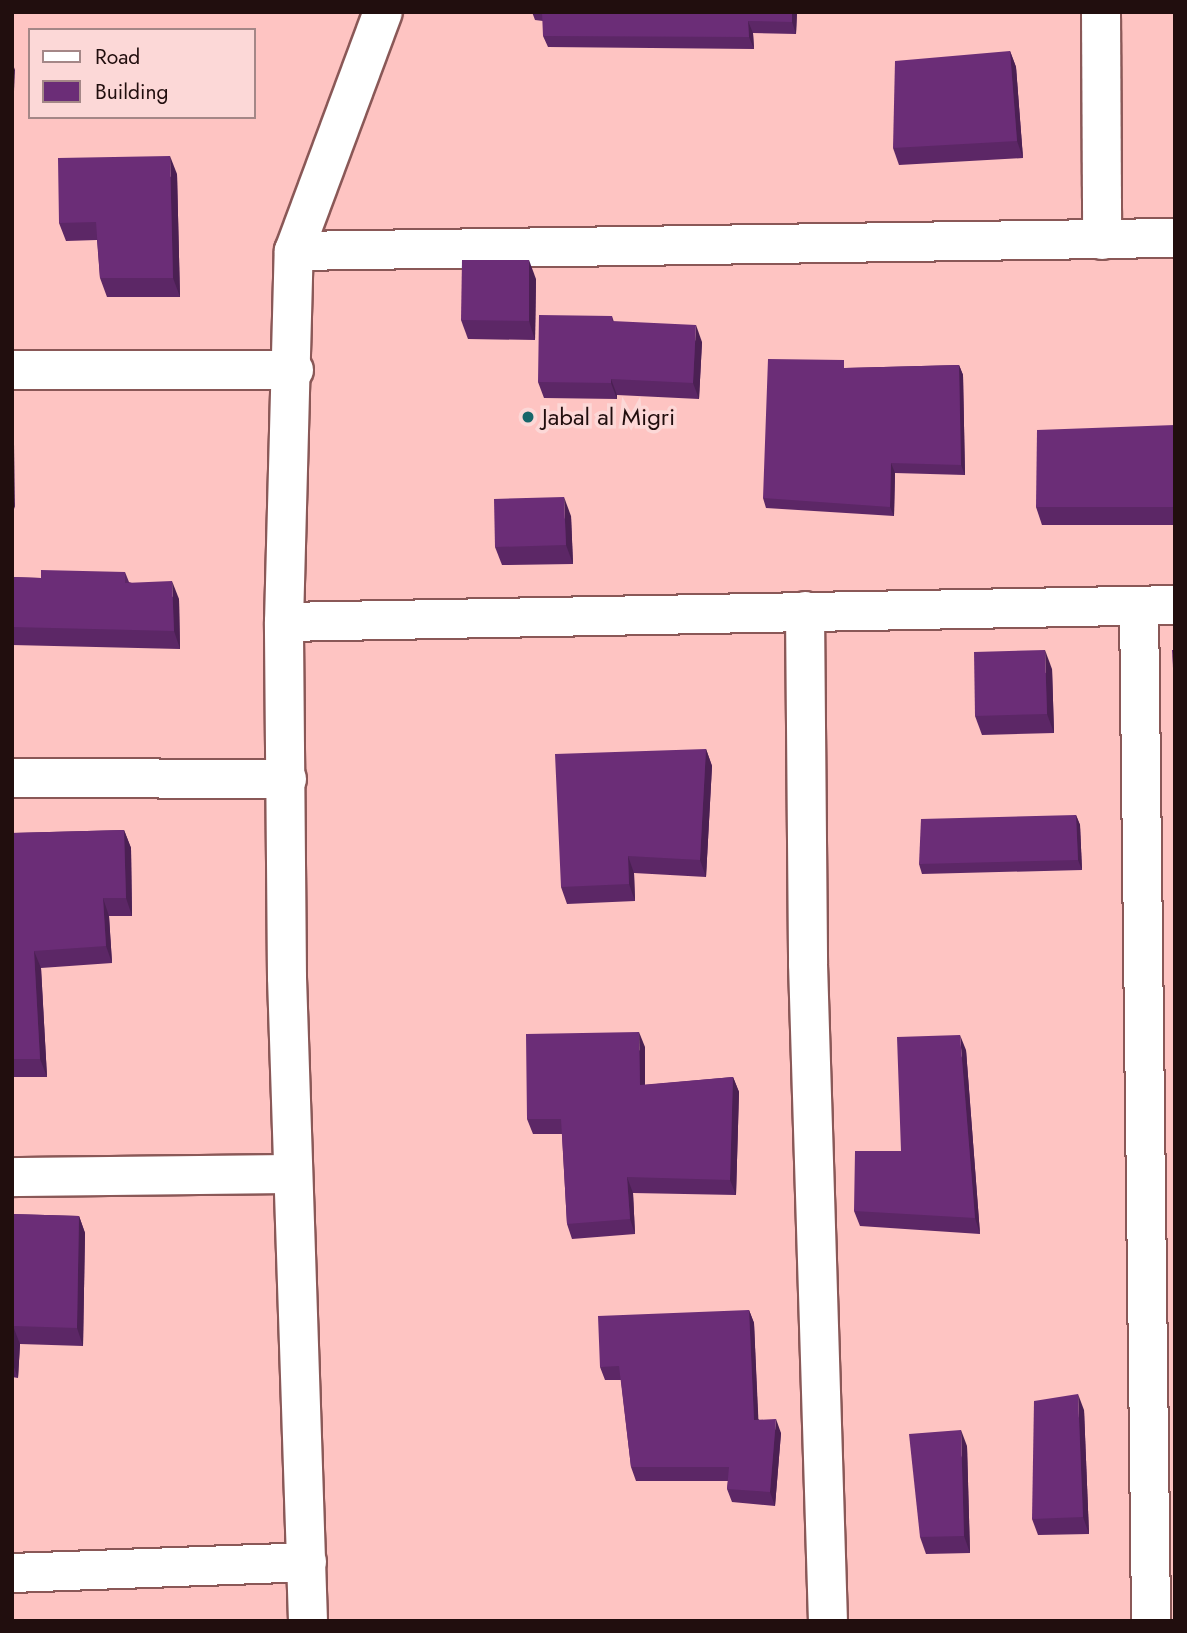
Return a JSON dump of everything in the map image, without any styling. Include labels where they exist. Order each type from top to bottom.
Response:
[{"type":"street","points":[[308,1621],[292,1174],[284,622],[294,370],[294,251],[383,12]]},
{"type":"street","points":[[1101,12],[1102,240]]},
{"type":"street","points":[[294,251],[1175,238]]},
{"type":"street","points":[[12,370],[294,370]]},
{"type":"street","points":[[284,622],[1157,605],[1151,1621]]},
{"type":"street","points":[[805,611],[808,964],[828,1621]]},
{"type":"street","points":[[12,778],[287,779]]},
{"type":"street","points":[[12,1177],[292,1174]]},
{"type":"street","points":[[12,1573],[307,1562]]},
{"type":"building","points":[[542,12],[792,12],[792,22],[748,21],[749,37],[543,36]]},
{"type":"building","points":[[1010,51],[1017,141],[893,148],[895,61]]},
{"type":"building","points":[[170,156],[173,278],[100,278],[96,222],[59,223],[58,158]]},
{"type":"building","points":[[462,260],[529,260],[529,321],[461,320]]},
{"type":"building","points":[[539,315],[612,316],[612,321],[696,325],[693,383],[611,379],[611,383],[538,382]]},
{"type":"building","points":[[768,359],[844,360],[844,368],[959,365],[961,465],[891,463],[890,507],[763,498]]},
{"type":"building","points":[[1175,425],[1175,507],[1036,507],[1037,430]]},
{"type":"building","points":[[564,497],[566,545],[495,547],[494,499]]},
{"type":"building","points":[[41,570],[125,572],[125,583],[172,581],[174,631],[12,627],[12,577],[41,578]]},
{"type":"building","points":[[1045,650],[1047,714],[975,716],[974,652]]},
{"type":"building","points":[[1172,650],[1175,650],[1175,703]]},
{"type":"building","points":[[706,749],[700,860],[628,856],[629,884],[561,887],[555,754]]},
{"type":"building","points":[[1076,815],[1078,860],[919,864],[921,819]]},
{"type":"building","points":[[124,830],[126,898],[103,898],[106,946],[34,951],[40,1059],[12,1059],[12,833]]},
{"type":"building","points":[[639,1032],[640,1085],[733,1077],[730,1180],[627,1177],[630,1219],[567,1224],[561,1119],[527,1119],[526,1034]]},
{"type":"building","points":[[960,1035],[975,1218],[854,1211],[855,1151],[901,1151],[897,1037]]},
{"type":"building","points":[[12,1214],[79,1216],[77,1328],[13,1326],[12,1347]]},
{"type":"building","points":[[749,1310],[754,1420],[776,1419],[770,1492],[727,1489],[729,1467],[631,1467],[619,1366],[600,1367],[598,1316]]},
{"type":"building","points":[[1078,1394],[1083,1517],[1032,1519],[1034,1401]]},
{"type":"building","points":[[961,1430],[964,1536],[920,1537],[909,1434]]},
{"type":"place","name":"Jabal al Migri","points":[[528,417]]}]
